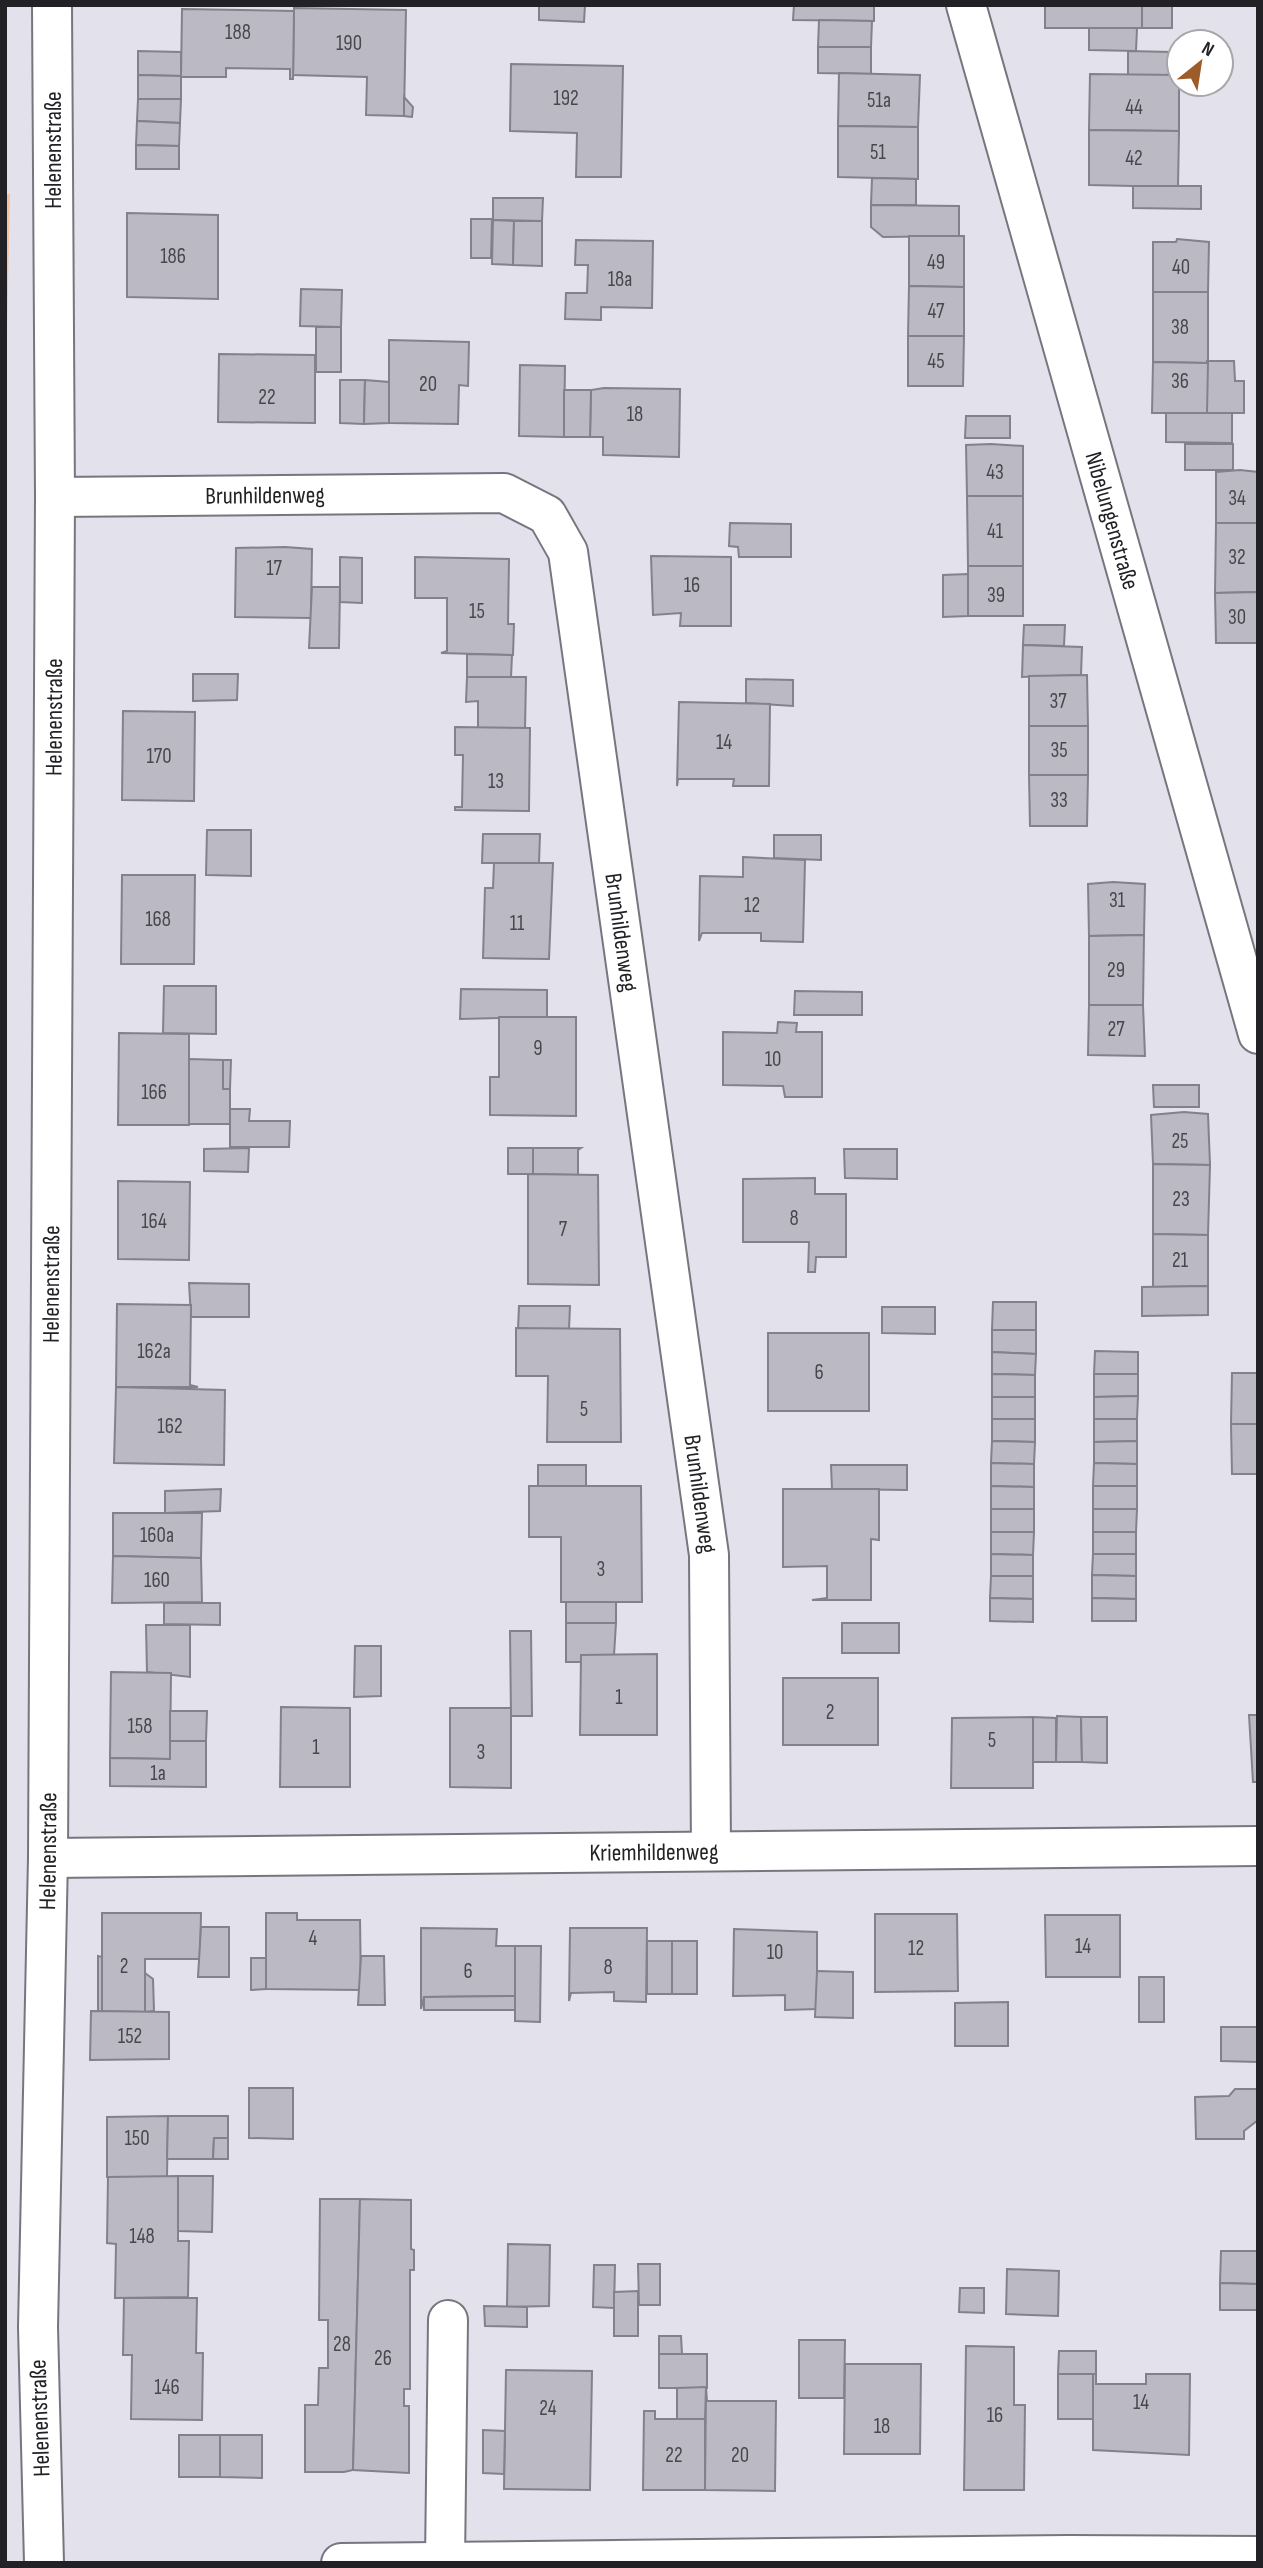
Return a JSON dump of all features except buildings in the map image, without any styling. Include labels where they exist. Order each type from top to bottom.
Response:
[{"type":"street","name":"Helenenstraße","points":[[44,2563],[38,2327],[48,1858],[55,497],[52,5]]},
{"type":"street","name":"Nibelungenstraße","points":[[966,5],[1258,1034]]},
{"type":"street","name":"Brunhildenweg","points":[[55,497],[504,493],[547,514],[568,552],[709,1555],[711,1851]]},
{"type":"street","name":"Kriemhildenweg","points":[[48,1858],[1258,1846]]},
{"type":"street","points":[[445,2562],[448,2320]]},
{"type":"street","points":[[341,2563],[1258,2556]]},
{"type":"shaded area","points":[[5,194],[10,194],[5,422]]}]
